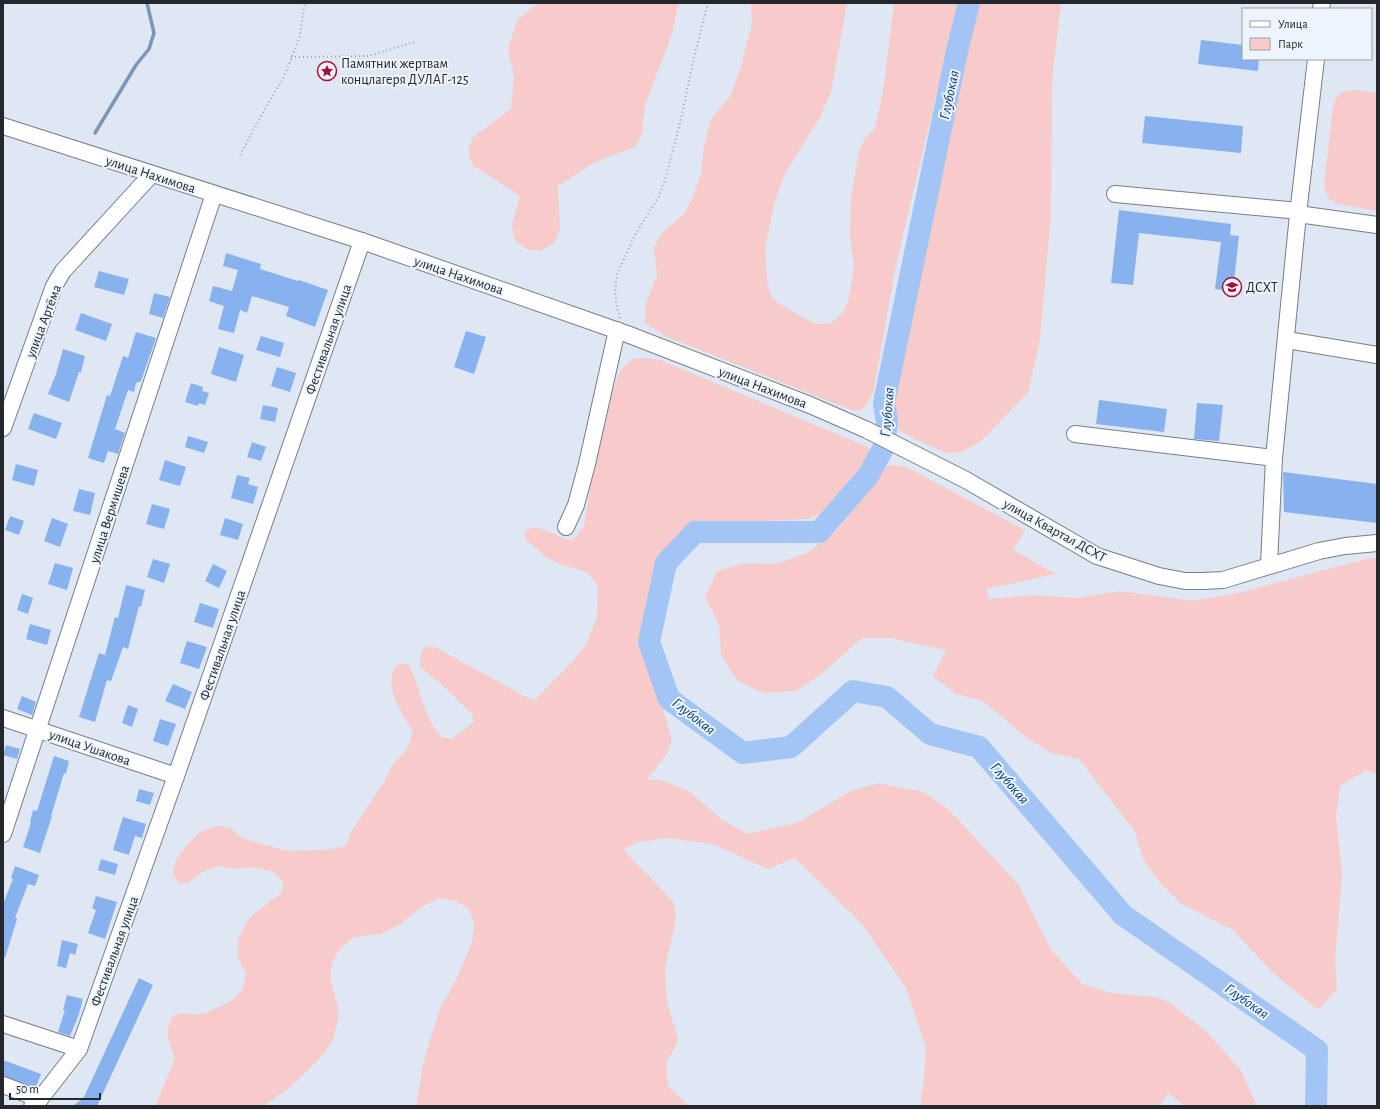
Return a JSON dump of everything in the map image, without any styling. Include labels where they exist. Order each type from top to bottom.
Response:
[{"type":"street","points":[[1269,565],[1274,458],[1316,60]]},
{"type":"street","name":"улица Нахимова","points":[[3,126],[362,241],[617,330],[810,405],[867,430],[905,449]]},
{"type":"street","name":"улица Артёма","points":[[3,428],[54,286],[63,271],[152,174]]},
{"type":"street","name":"улица Вермишева","points":[[3,834],[214,194]]},
{"type":"street","points":[[1115,194],[1299,212],[1377,225]]},
{"type":"street","name":"Фестивальная улица","points":[[36,1103],[79,1049],[176,776],[362,241]]},
{"type":"street","points":[[566,527],[576,505],[587,464],[617,330]]},
{"type":"street","points":[[1287,340],[1377,355]]},
{"type":"street","points":[[1074,434],[1274,458]]},
{"type":"street","name":"улица Квартал ДСХТ","points":[[905,449],[973,484],[1087,551],[1111,561],[1159,576],[1185,581],[1223,580],[1319,551],[1345,546],[1377,543]]},
{"type":"street","name":"улица Ушакова","points":[[3,718],[176,776]]},
{"type":"street","points":[[3,1024],[79,1049]]},
{"type":"street","points":[[3,1085],[36,1103]]},
{"type":"path","points":[[240,155],[284,77],[299,39],[305,3]]},
{"type":"path","points":[[617,330],[620,316],[616,303],[615,291],[617,274],[635,235],[658,196],[667,173],[708,3]]},
{"type":"path","points":[[291,57],[369,56],[414,42]]},
{"type":"green space","points":[[538,3],[679,3],[671,37],[645,105],[642,134],[635,147],[595,162],[558,186],[560,230],[554,243],[541,251],[526,249],[514,239],[512,225],[520,196],[472,165],[468,150],[473,137],[511,109],[514,78],[508,48],[518,19]]},
{"type":"green space","points":[[751,3],[847,3],[831,92],[819,119],[785,173],[775,201],[765,248],[767,279],[770,294],[778,303],[815,324],[831,323],[842,314],[848,301],[854,268],[850,235],[851,197],[859,152],[865,138],[875,129],[884,85],[894,3],[958,3],[896,265],[873,393],[864,408],[854,411],[665,336],[645,323],[645,306],[657,275],[654,247],[662,233],[684,214],[691,201],[701,174],[704,146],[711,119],[731,95],[741,67],[752,23]]},
{"type":"green space","points":[[976,3],[1061,3],[1052,80],[1051,212],[1040,340],[1028,392],[982,440],[962,452],[946,453],[899,430],[895,414],[895,386],[955,93]]},
{"type":"green space","points":[[1354,90],[1377,93],[1377,211],[1338,204],[1328,198],[1324,186],[1333,106],[1337,96],[1343,92]]},
{"type":"green space","points":[[646,358],[660,360],[868,447],[871,453],[867,464],[848,490],[826,511],[809,519],[764,521],[691,529],[675,544],[654,571],[643,641],[645,664],[662,705],[672,741],[666,755],[647,780],[661,780],[689,791],[722,820],[748,834],[797,823],[849,792],[878,783],[923,792],[947,808],[1018,884],[1052,951],[1082,984],[1111,993],[1156,997],[1170,1003],[1207,1032],[1242,1072],[1257,1106],[1185,1106],[1168,1093],[1160,1106],[920,1106],[924,1080],[926,1048],[906,988],[862,924],[795,858],[768,869],[713,844],[668,838],[638,842],[624,849],[634,862],[674,903],[676,919],[665,967],[667,1002],[678,1039],[666,1063],[668,1086],[689,1106],[416,1106],[423,1065],[432,1033],[440,1009],[458,976],[472,942],[474,924],[469,909],[456,901],[439,898],[422,907],[399,925],[380,934],[352,938],[339,950],[332,963],[330,977],[338,1008],[338,1020],[333,1040],[323,1055],[289,1088],[264,1106],[155,1106],[175,1059],[168,1037],[168,1027],[173,1016],[182,1013],[193,1015],[208,1012],[233,1000],[243,989],[246,973],[238,959],[238,939],[248,920],[281,893],[284,883],[274,872],[253,867],[233,869],[220,866],[206,870],[189,882],[179,884],[173,873],[176,860],[188,844],[200,832],[218,826],[231,828],[241,837],[250,841],[289,851],[326,850],[346,846],[351,832],[384,782],[393,764],[408,748],[413,732],[397,703],[391,686],[393,671],[399,663],[408,664],[412,671],[428,717],[441,737],[452,739],[474,722],[471,713],[440,683],[420,667],[420,658],[423,649],[428,646],[435,647],[524,696],[535,700],[570,664],[586,645],[597,617],[598,586],[587,572],[557,563],[545,557],[539,550],[526,540],[525,532],[532,527],[538,528],[572,541],[584,526],[596,451],[610,396],[620,371],[632,359]]},
{"type":"green space","points":[[896,465],[906,467],[1025,530],[1013,550],[1056,574],[986,589],[989,599],[1032,595],[1076,598],[1120,591],[1193,601],[1238,593],[1370,558],[1377,558],[1377,774],[1366,770],[1340,786],[1336,816],[1342,874],[1335,961],[1337,989],[1318,1010],[1273,973],[1233,930],[1182,904],[1160,883],[1143,859],[1134,830],[1079,759],[1051,753],[1027,738],[983,701],[956,694],[933,676],[946,650],[890,638],[862,638],[819,676],[795,691],[763,693],[737,680],[721,655],[719,624],[705,597],[717,571],[746,563],[775,564],[807,553],[835,532],[881,469],[887,466]]},
{"type":"building","points":[[1201,40],[1242,45],[1242,60],[1259,60],[1258,71],[1198,64]]},
{"type":"building","points":[[1145,116],[1243,126],[1241,153],[1142,143]]},
{"type":"building","points":[[1119,210],[1231,224],[1230,235],[1239,236],[1233,291],[1215,289],[1221,242],[1139,233],[1133,285],[1111,283]]},
{"type":"building","points":[[226,253],[261,264],[260,269],[328,290],[315,327],[286,316],[289,307],[252,296],[247,313],[240,310],[234,333],[218,329],[224,306],[209,301],[213,286],[232,291],[238,270],[223,266]]},
{"type":"building","points":[[99,271],[129,279],[124,295],[94,287]]},
{"type":"building","points":[[154,293],[170,297],[163,318],[149,314]]},
{"type":"building","points":[[81,313],[112,324],[106,341],[75,330]]},
{"type":"building","points":[[466,331],[486,337],[474,374],[454,367]]},
{"type":"building","points":[[136,332],[156,338],[141,381],[136,383],[134,392],[128,390],[115,429],[125,433],[118,454],[108,451],[104,463],[88,458],[107,395],[110,396],[123,356],[128,358]]},
{"type":"building","points":[[261,336],[284,343],[280,357],[256,350]]},
{"type":"building","points":[[219,347],[244,355],[236,382],[211,374]]},
{"type":"building","points":[[63,349],[85,356],[81,372],[79,372],[69,402],[48,394],[56,374]]},
{"type":"building","points":[[277,367],[296,373],[290,392],[271,386]]},
{"type":"building","points":[[191,383],[203,387],[202,391],[209,393],[205,405],[199,403],[198,406],[185,402]]},
{"type":"building","points":[[1099,400],[1167,409],[1164,432],[1096,424]]},
{"type":"building","points":[[1197,403],[1223,405],[1219,441],[1194,439]]},
{"type":"building","points":[[263,405],[278,408],[275,422],[260,419]]},
{"type":"building","points":[[34,413],[62,423],[56,439],[28,429]]},
{"type":"building","points":[[188,436],[208,442],[204,453],[185,447]]},
{"type":"building","points":[[252,442],[266,447],[261,461],[247,457]]},
{"type":"building","points":[[165,460],[186,467],[180,486],[159,480]]},
{"type":"building","points":[[16,464],[38,470],[34,486],[12,480]]},
{"type":"building","points":[[1283,472],[1377,484],[1377,523],[1284,512]]},
{"type":"building","points":[[237,475],[250,478],[248,484],[258,487],[253,504],[231,498]]},
{"type":"building","points":[[79,489],[95,493],[90,515],[73,511]]},
{"type":"building","points":[[152,504],[170,509],[164,529],[146,524]]},
{"type":"building","points":[[10,516],[24,521],[19,535],[5,530]]},
{"type":"building","points":[[52,518],[68,524],[60,547],[44,541]]},
{"type":"building","points":[[225,518],[243,524],[238,540],[220,535]]},
{"type":"building","points":[[153,559],[170,564],[164,583],[147,577]]},
{"type":"building","points":[[55,563],[73,568],[67,590],[48,584]]},
{"type":"building","points":[[213,564],[227,571],[219,588],[205,581]]},
{"type":"building","points":[[126,585],[145,590],[141,607],[139,606],[128,649],[123,647],[111,681],[107,680],[95,722],[79,717],[99,653],[105,655],[115,617],[118,618]]},
{"type":"building","points":[[22,594],[33,598],[28,614],[17,610]]},
{"type":"building","points":[[200,603],[219,609],[213,628],[194,622]]},
{"type":"building","points":[[30,624],[51,630],[47,645],[26,639]]},
{"type":"building","points":[[187,641],[207,647],[199,669],[180,663]]},
{"type":"building","points":[[173,684],[192,692],[185,709],[165,701]]},
{"type":"building","points":[[22,696],[36,702],[32,715],[17,709]]},
{"type":"building","points":[[128,705],[138,709],[132,727],[122,723]]},
{"type":"building","points":[[160,719],[176,724],[168,746],[153,741]]},
{"type":"building","points":[[6,745],[20,749],[17,759],[3,755]]},
{"type":"building","points":[[54,756],[69,761],[40,853],[23,847],[31,823],[33,810],[37,811]]},
{"type":"building","points":[[139,789],[154,793],[150,805],[136,801]]},
{"type":"building","points":[[123,817],[146,824],[142,838],[135,836],[129,855],[113,850]]},
{"type":"building","points":[[101,859],[118,864],[115,875],[98,870]]},
{"type":"building","points":[[15,866],[39,875],[35,886],[28,884],[15,918],[17,919],[5,958],[3,957],[3,904],[13,879],[11,878]]},
{"type":"building","points":[[96,896],[117,902],[105,939],[88,933],[96,910],[92,908]]},
{"type":"building","points":[[62,940],[78,944],[75,955],[70,953],[66,968],[57,966]]},
{"type":"building","points":[[139,978],[153,985],[97,1106],[73,1106],[84,1097]]},
{"type":"building","points":[[67,995],[83,999],[70,1036],[58,1032],[65,1010],[63,1010]]},
{"type":"building","points":[[3,1060],[41,1074],[36,1087],[3,1076]]},
{"type":"waterway","points":[[95,133],[136,65],[149,49],[154,33],[147,3]]},
{"type":"waterway","name":"Глубокая","points":[[969,3],[957,51],[884,403],[887,422],[884,447],[868,476],[819,532],[695,532],[666,563],[649,642],[669,699],[743,753],[791,747],[853,691],[887,697],[930,734],[979,747],[1123,915],[1317,1050],[1316,1106]]},
{"type":"place","name":"Памятник жертвам концлагеря ДУЛАГ-125","points":[[327,71]]},
{"type":"place","name":"ДСХТ","points":[[1232,287]]}]
